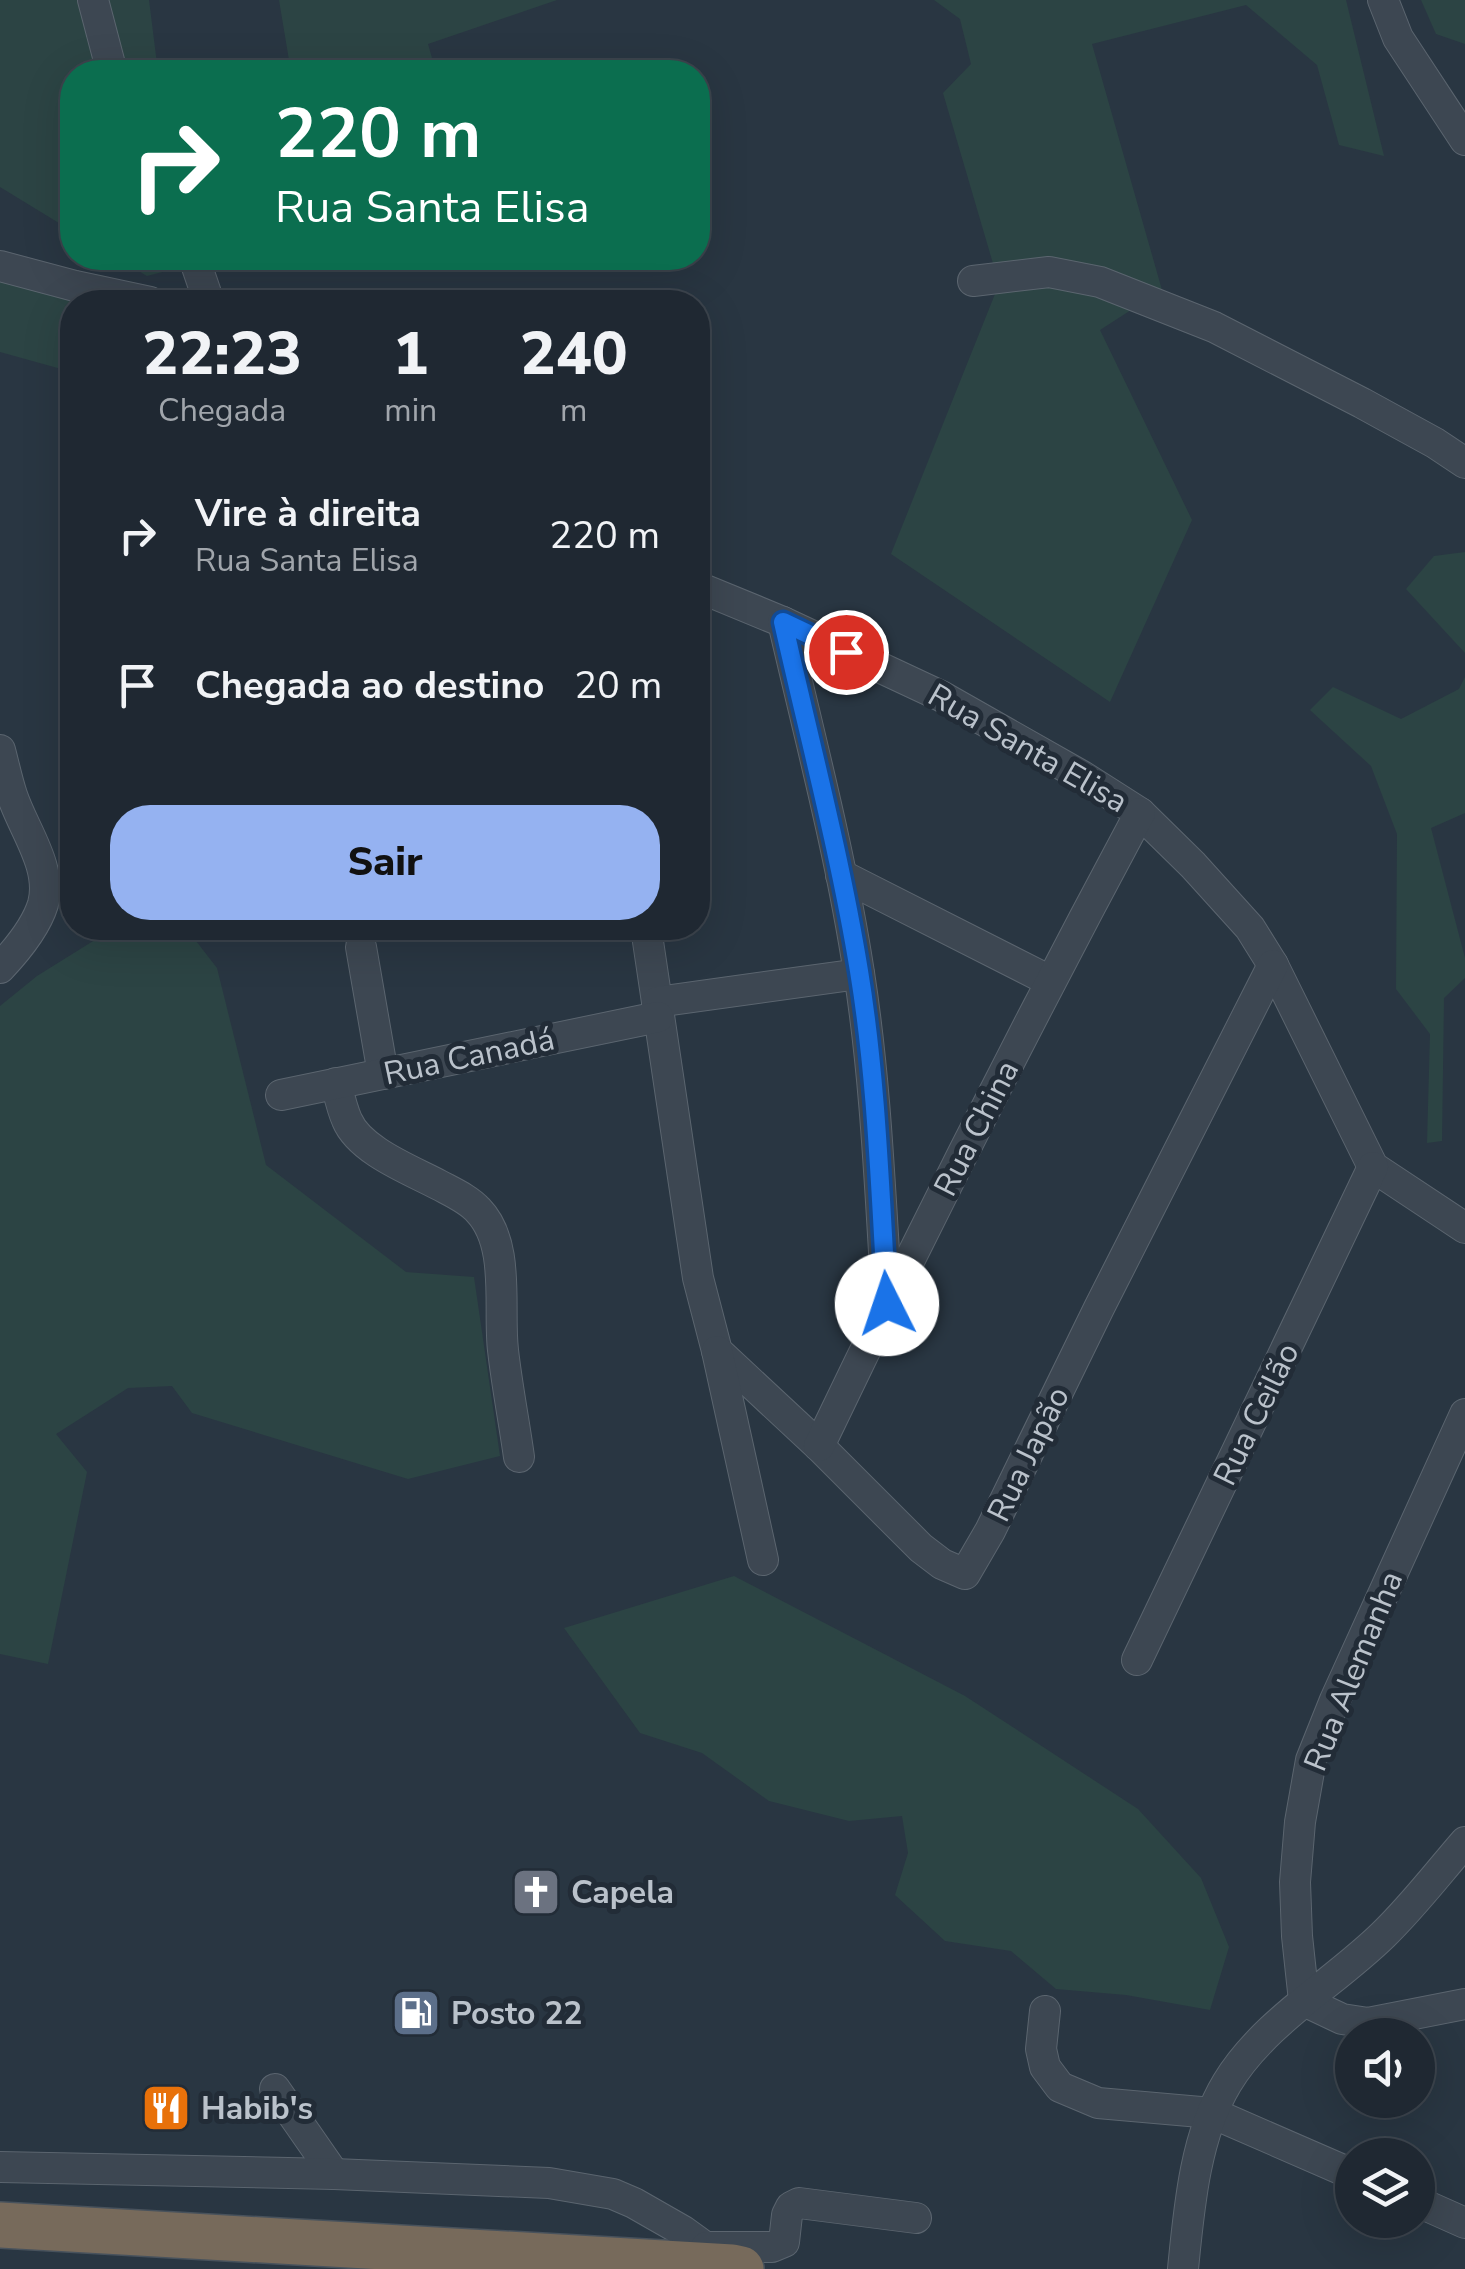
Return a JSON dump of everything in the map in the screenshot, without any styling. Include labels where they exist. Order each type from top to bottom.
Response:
[{"type":"highway","points":[[0,2224],[726,2261]]},
{"type":"highway","points":[[0,2253],[222,2269]]},
{"type":"street","points":[[93,0],[109,60]]},
{"type":"street","points":[[1382,0],[1398,38],[1465,140]]},
{"type":"street","points":[[0,266],[93,290]]},
{"type":"street","points":[[973,280],[1049,272],[1100,282],[1214,327],[1362,403],[1465,463]]},
{"type":"street","name":"Rua Santa Elisa","points":[[710,592],[941,696],[1082,776],[1140,814],[1250,928],[1373,1168]]},
{"type":"street","points":[[783,622],[841,874],[859,974],[874,1098],[887,1304]]},
{"type":"street","points":[[0,750],[12,797],[30,833],[44,877],[44,902],[36,920],[0,968]]},
{"type":"street","name":"Rua China","points":[[819,1446],[1050,981],[1140,814]]},
{"type":"street","points":[[841,874],[1050,981]]},
{"type":"street","points":[[648,940],[698,1278],[763,1560]]},
{"type":"street","points":[[361,948],[382,1074]]},
{"type":"street","name":"Rua Japão","points":[[717,1350],[921,1548],[942,1564],[965,1574],[1272,965]]},
{"type":"street","name":"Rua Canadá","points":[[280,1095],[658,1009],[859,974]]},
{"type":"street","points":[[336,1084],[348,1123],[360,1140],[456,1194],[478,1210],[490,1229],[502,1278],[503,1348],[519,1457]]},
{"type":"street","points":[[1373,1168],[1465,1228]]},
{"type":"street","name":"Rua Ceilão","points":[[1137,1660],[1373,1168]]},
{"type":"street","name":"Rua Alemanha","points":[[1304,2002],[1296,1882],[1300,1822],[1311,1760],[1465,1414]]},
{"type":"street","points":[[1184,2269],[1198,2166],[1212,2113],[1228,2082],[1248,2053],[1384,1934],[1465,1842]]},
{"type":"street","points":[[1304,2002],[1342,2019],[1368,2023],[1465,2004]]},
{"type":"street","points":[[1045,2011],[1040,2049],[1045,2067],[1060,2087],[1098,2104],[1212,2113],[1335,2167]]},
{"type":"street","points":[[275,2089],[334,2174]]},
{"type":"street","points":[[0,2166],[549,2182],[634,2202],[726,2261],[784,2242],[787,2216],[791,2207],[800,2204],[916,2218]]},
{"type":"street","points":[[1435,2210],[1465,2223]]},
{"type":"green space","points":[[0,0],[149,0],[156,60],[60,60],[60,224],[0,187]]},
{"type":"green space","points":[[279,0],[557,0],[428,44],[433,60],[289,60]]},
{"type":"green space","points":[[934,0],[1346,0],[1384,156],[1339,145],[1317,65],[1246,5],[1092,44],[1162,290],[1100,330],[1192,520],[1110,702],[891,554],[999,284],[943,93],[971,64],[960,19]]},
{"type":"green space","points":[[1421,0],[1465,0],[1465,44],[1436,34]]},
{"type":"green space","points":[[137,270],[170,270],[147,276]]},
{"type":"green space","points":[[0,280],[60,298],[60,369],[0,352]]},
{"type":"green space","points":[[1465,552],[1465,653],[1406,589],[1434,556]]},
{"type":"green space","points":[[1465,677],[1465,813],[1431,828],[1465,958],[1465,978],[1444,998],[1442,1141],[1427,1143],[1430,1034],[1396,989],[1397,834],[1371,766],[1310,710],[1333,687],[1401,719],[1459,689]]},
{"type":"green space","points":[[95,940],[195,940],[217,968],[266,1165],[406,1272],[474,1277],[500,1456],[408,1479],[192,1413],[172,1386],[128,1388],[56,1434],[87,1472],[48,1664],[0,1654],[0,1006],[37,976]]},
{"type":"green space","points":[[734,1576],[965,1696],[1138,1809],[1201,1878],[1229,1947],[1210,2010],[1126,1995],[1056,1989],[1011,1951],[945,1941],[895,1895],[908,1853],[902,1816],[849,1821],[769,1801],[702,1753],[640,1733],[564,1628]]},
{"type":"place","name":"Capela","points":[[536,1892]]},
{"type":"place","name":"Posto 22","points":[[416,2013]]},
{"type":"place","name":"Habib's","points":[[166,2108]]},
{"type":"route","points":[[846,652],[783,622],[841,874],[859,974],[874,1098],[887,1304]]}]
